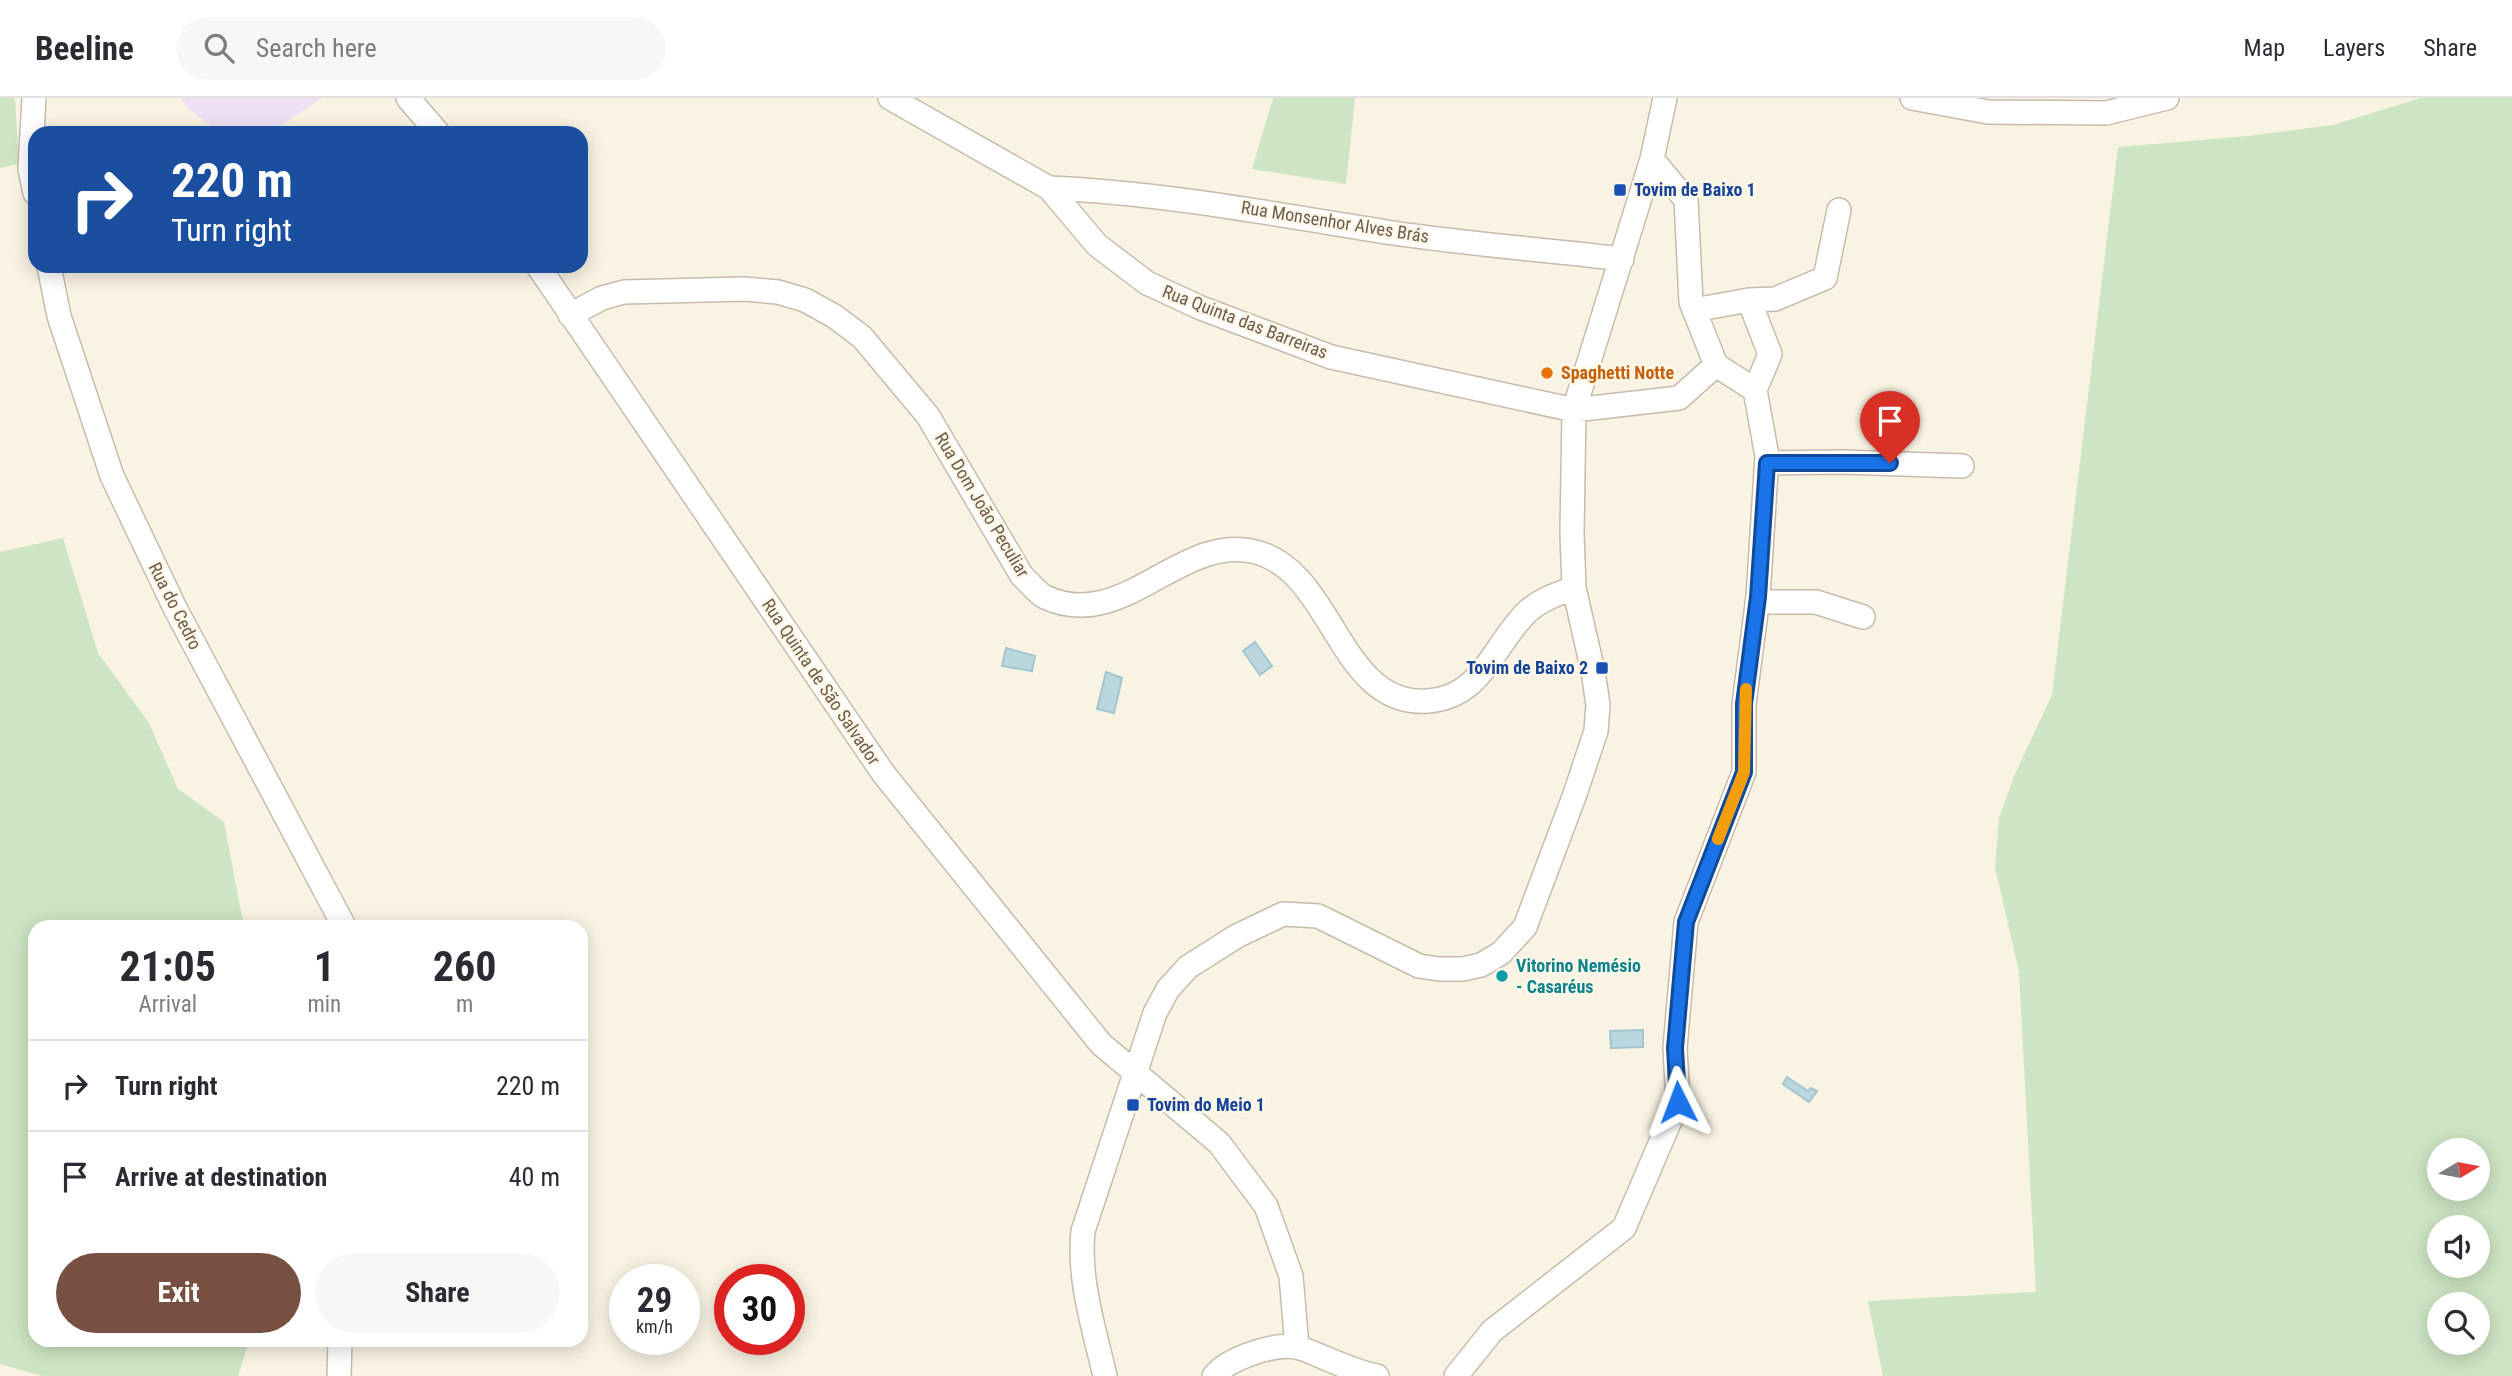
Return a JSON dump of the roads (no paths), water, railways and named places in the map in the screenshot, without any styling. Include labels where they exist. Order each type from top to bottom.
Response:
[{"type":"street","points":[[32,126],[34,98]]},
{"type":"street","points":[[408,98],[432,126]]},
{"type":"street","name":"Rua Quinta das Barreiras","points":[[890,98],[1049,188],[1097,244],[1147,283],[1201,308],[1331,357],[1574,410],[1679,398],[1716,365]]},
{"type":"street","points":[[1105,1376],[1083,1281],[1080,1257],[1083,1231],[1155,1013],[1168,989],[1188,967],[1237,936],[1283,914],[1318,916],[1419,966],[1439,969],[1463,969],[1481,965],[1501,953],[1525,927],[1596,731],[1598,705],[1593,671],[1574,588],[1574,410],[1652,159],[1665,98]]},
{"type":"street","points":[[1912,98],[1988,112],[2106,113],[2167,98]]},
{"type":"street","points":[[1652,159],[1686,200],[1691,302],[1716,365],[1755,390]]},
{"type":"street","name":"Rua Monsenhor Alves Brás","points":[[1049,188],[1109,190],[1397,233],[1622,259]]},
{"type":"street","points":[[1694,310],[1749,300],[1775,299],[1825,278],[1839,210]]},
{"type":"street","name":"Rua do Cedro","points":[[50,273],[59,316],[112,476],[176,608],[341,920]]},
{"type":"street","name":"Rua Quinta de São Salvador","points":[[543,273],[883,773],[1101,1044],[1219,1143],[1266,1206],[1291,1276],[1297,1347]]},
{"type":"street","name":"Rua Dom João Peculiar","points":[[570,315],[602,298],[624,292],[744,289],[778,292],[805,300],[834,316],[862,337],[928,416],[1022,576],[1043,596],[1067,605],[1089,606],[1111,601],[1206,555],[1225,550],[1252,551],[1273,557],[1305,587],[1367,679],[1386,693],[1407,700],[1428,701],[1454,695],[1472,684],[1527,612],[1546,599],[1574,588]]},
{"type":"street","points":[[1450,1375],[1492,1331],[1624,1228],[1678,1102],[1675,1048],[1686,922],[1744,772],[1744,704],[1757,602],[1767,463],[1755,390],[1770,354],[1749,300]]},
{"type":"street","points":[[1767,463],[1843,462],[1962,466]]},
{"type":"street","points":[[1757,602],[1816,602],[1863,617]]},
{"type":"street","points":[[339,1376],[340,1347]]},
{"type":"street","points":[[1214,1376],[1232,1361],[1261,1351],[1297,1347],[1358,1373],[1377,1376]]},
{"type":"water","points":[[1255,642],[1272,666],[1260,675],[1243,651]]},
{"type":"water","points":[[1006,648],[1035,656],[1032,671],[1002,666]]},
{"type":"water","points":[[1106,672],[1122,678],[1114,713],[1097,709]]},
{"type":"water","points":[[1643,1030],[1643,1047],[1611,1048],[1610,1031]]},
{"type":"water","points":[[1787,1077],[1808,1091],[1811,1088],[1817,1091],[1809,1102],[1783,1084]]},
{"type":"place","name":"Tovim de Baixo 1","points":[[1620,190]]},
{"type":"place","name":"Spaghetti Notte","points":[[1547,373]]},
{"type":"place","name":"Tovim de Baixo 2","points":[[1602,668]]},
{"type":"place","name":"Vitorino Nemésio - Casaréus","points":[[1502,976]]},
{"type":"place","name":"Tovim do Meio 1","points":[[1133,1105]]}]
